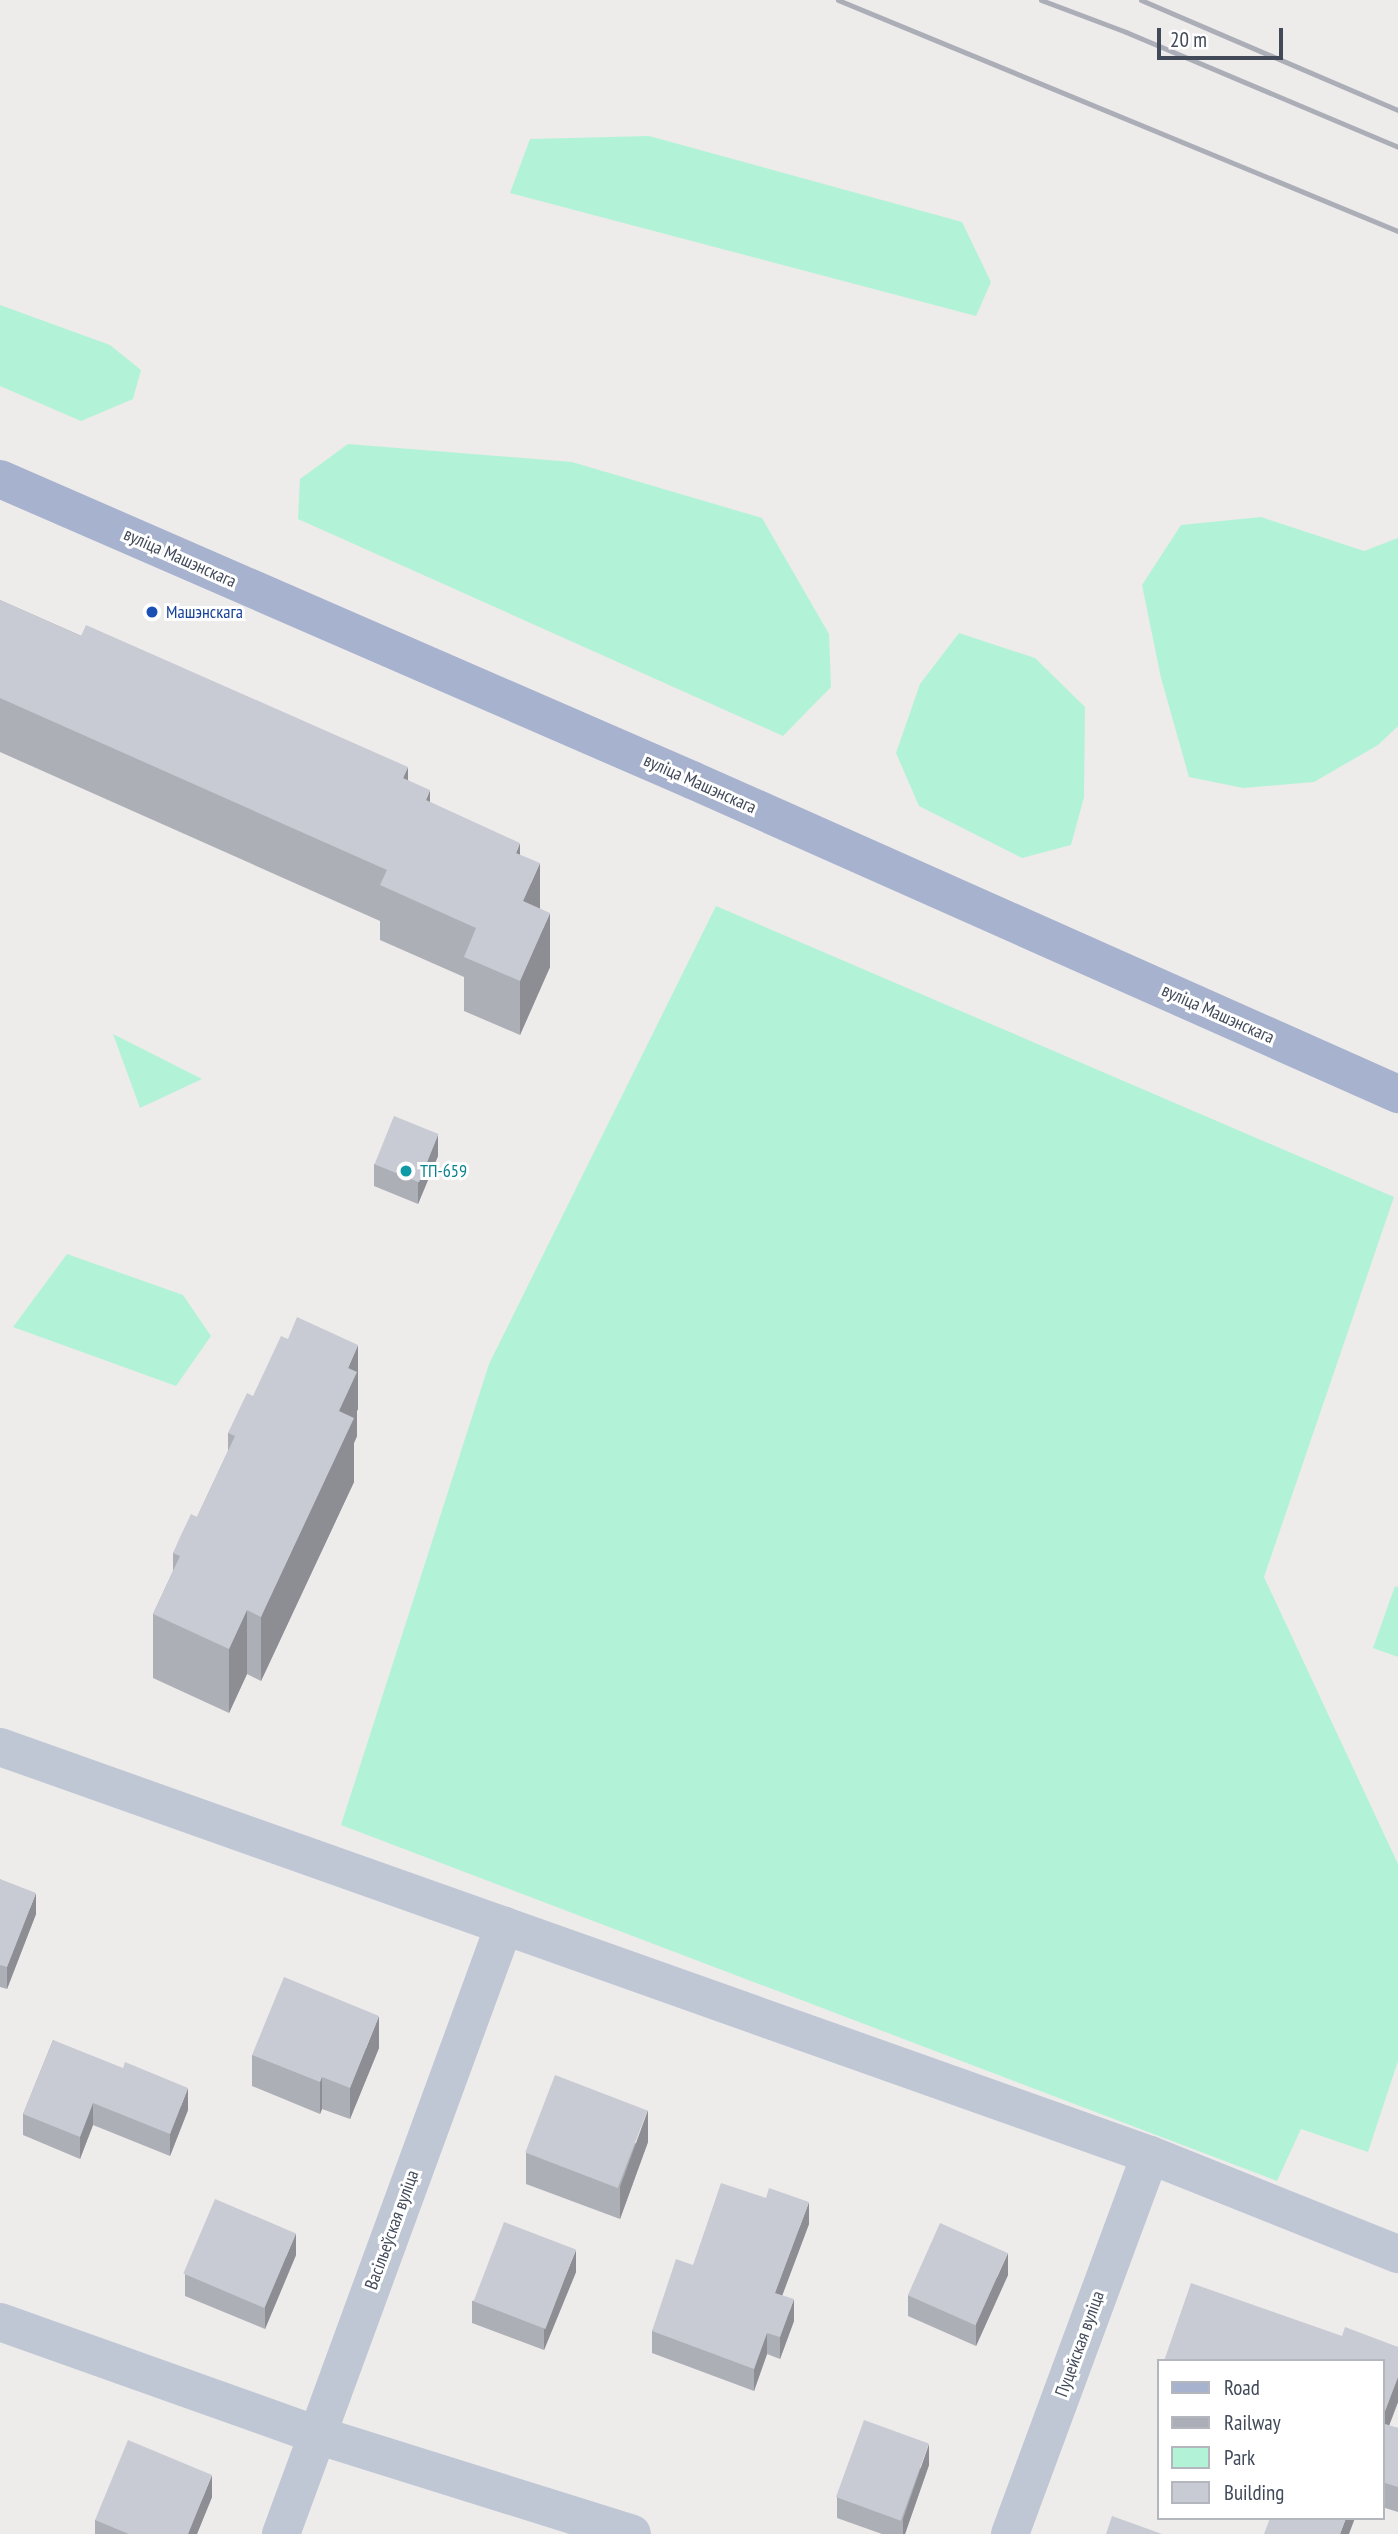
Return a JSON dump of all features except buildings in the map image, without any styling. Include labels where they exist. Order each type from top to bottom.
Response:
[{"type":"main road","name":"вуліца Машэнскага","points":[[0,479],[692,780],[1398,1094]]},
{"type":"street","points":[[0,1747],[1150,2155],[1398,2254]]},
{"type":"street","name":"Васільеўская вуліца","points":[[281,2534],[504,1926]]},
{"type":"street","name":"Пуцейская вуліца","points":[[1010,2534],[1150,2155]]},
{"type":"street","points":[[0,2322],[317,2435],[632,2534]]},
{"type":"green space","points":[[649,136],[962,222],[991,282],[976,316],[510,193],[530,139]]},
{"type":"green space","points":[[0,305],[110,345],[141,370],[133,399],[81,421],[0,386]]},
{"type":"green space","points":[[348,444],[572,462],[762,518],[829,634],[831,687],[783,736],[298,519],[300,479]]},
{"type":"green space","points":[[1261,517],[1364,551],[1398,538],[1398,726],[1378,745],[1314,782],[1243,788],[1189,777],[1161,678],[1142,585],[1181,525]]},
{"type":"green space","points":[[959,633],[1035,658],[1085,707],[1084,797],[1071,845],[1022,858],[919,806],[896,753],[920,684]]},
{"type":"green space","points":[[716,906],[1394,1197],[1264,1577],[1398,1864],[1398,2061],[1368,2152],[1301,2129],[1277,2181],[341,1825],[489,1364]]},
{"type":"green space","points":[[113,1034],[202,1079],[140,1108]]},
{"type":"green space","points":[[67,1254],[183,1295],[211,1336],[176,1386],[13,1327]]},
{"type":"green space","points":[[1395,1586],[1398,1587],[1398,1657],[1373,1648]]},
{"type":"railway","points":[[838,0],[1398,231]]},
{"type":"railway","points":[[1041,0],[1126,32],[1398,147]]},
{"type":"railway","points":[[1141,0],[1398,110]]},
{"type":"place","name":"Машэнскага","points":[[152,612]]},
{"type":"place","name":"ТП-659","points":[[406,1171]]}]
